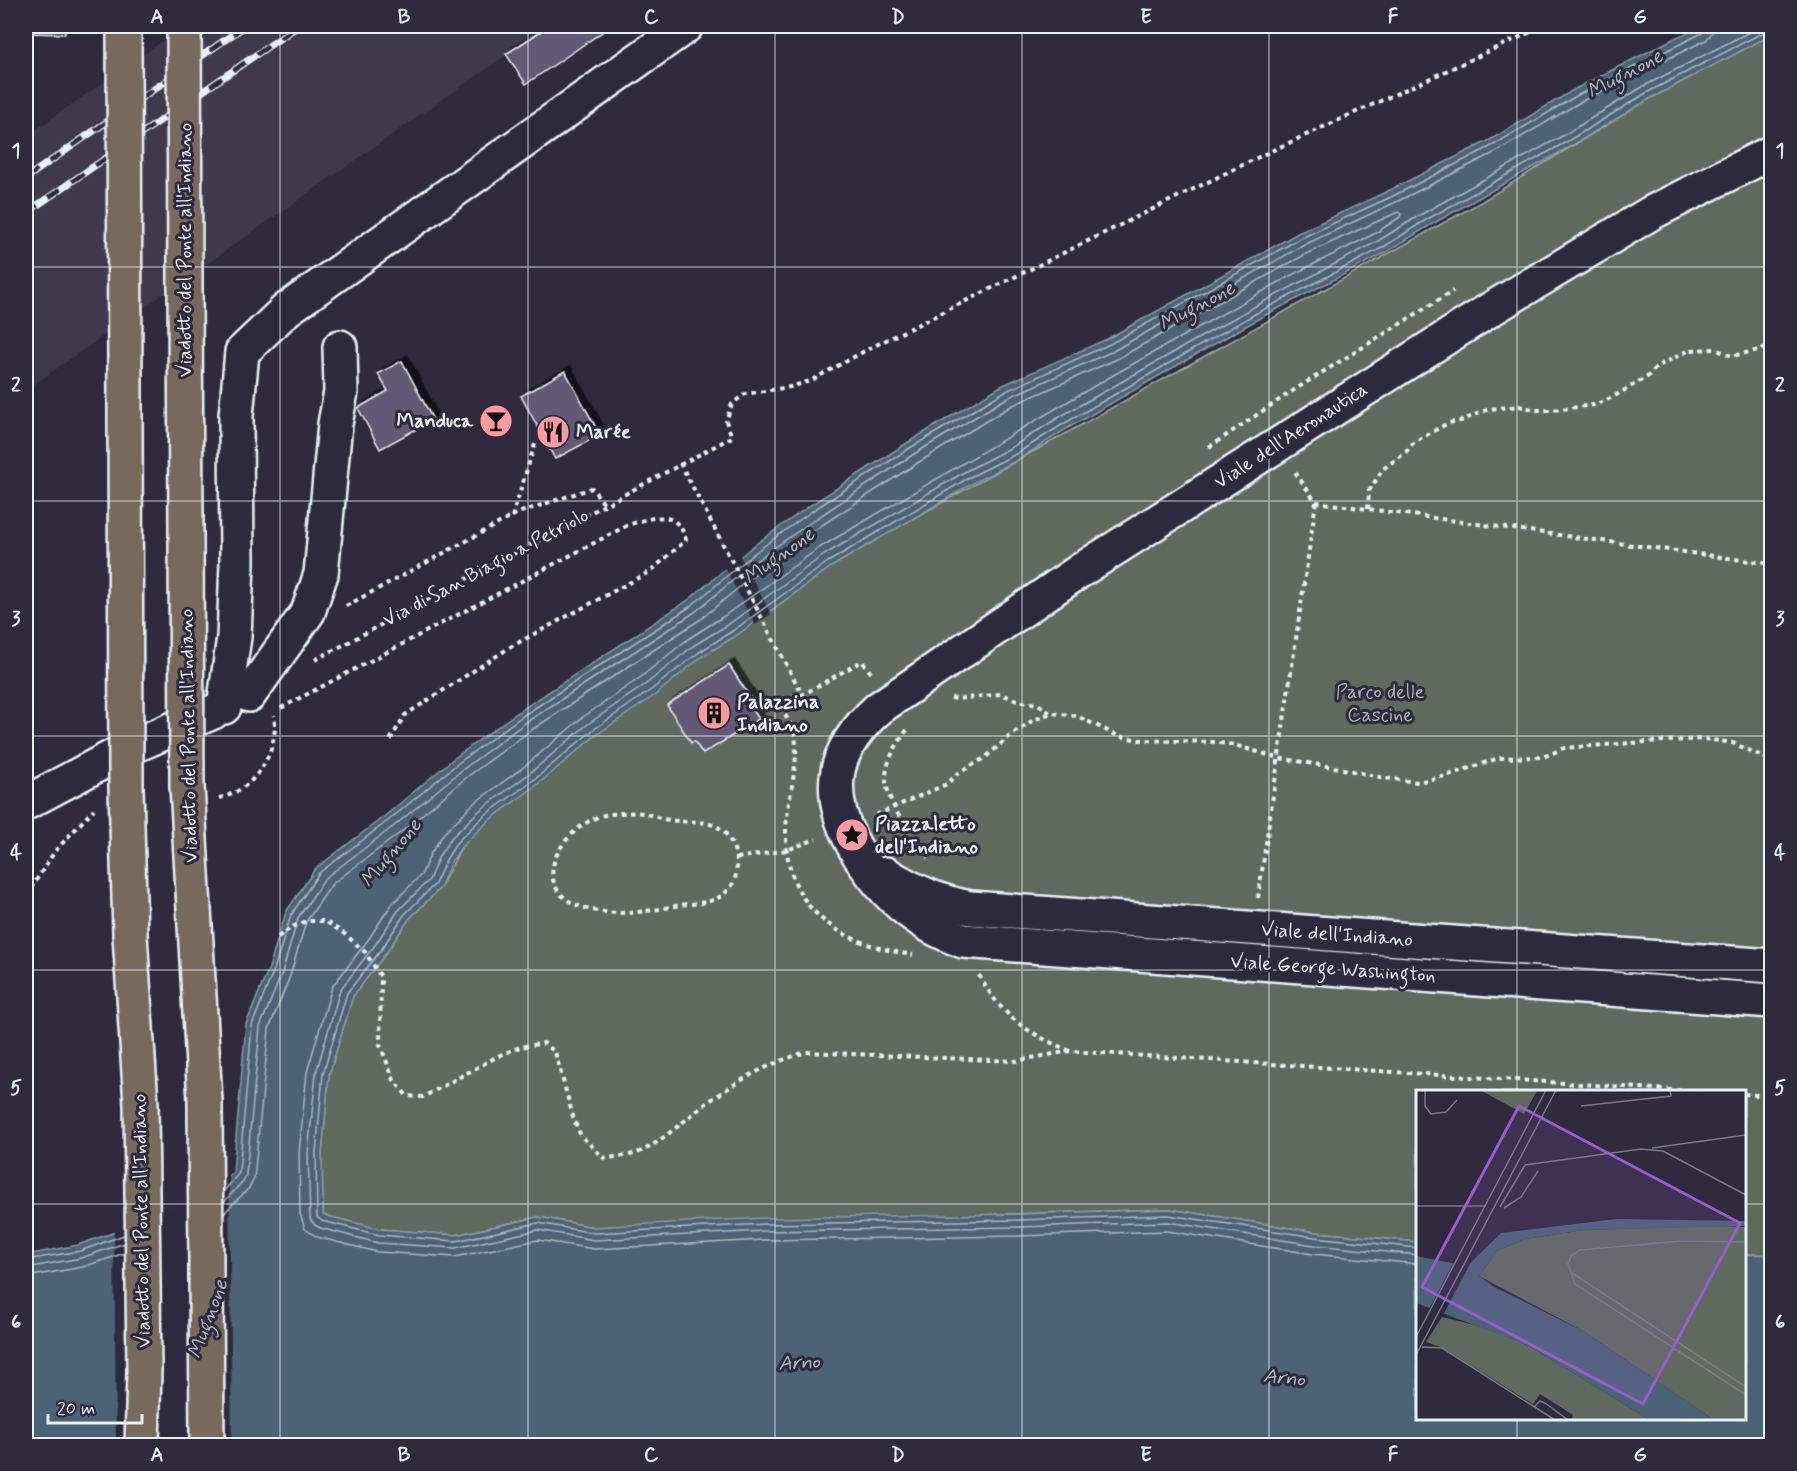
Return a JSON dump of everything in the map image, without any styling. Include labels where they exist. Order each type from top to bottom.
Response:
[{"type":"highway","name":"Viadotto del Ponte all'Indiano","points":[[124,26],[126,788],[130,935],[141,1104],[144,1371],[142,1446]]},
{"type":"highway","name":"Viadotto del Ponte all'Indiano","points":[[184,26],[187,786],[205,1101],[207,1446]]},
{"type":"street","points":[[253,700],[234,637],[237,562],[236,416],[242,352],[286,310],[686,26]]},
{"type":"street","name":"Viale dell'Aeronautica","points":[[905,897],[863,860],[844,827],[836,800],[837,775],[842,760],[858,728],[879,708],[1078,572],[1491,309],[1651,213],[1772,152]]},
{"type":"street","points":[[26,803],[131,747],[253,700],[308,612],[321,574],[335,424],[341,392],[340,347]]},
{"type":"street","name":"Viale dell'Indiano","points":[[905,897],[971,908],[1772,966]]},
{"type":"street","name":"Viale George Washington","points":[[905,897],[931,927],[963,941],[1772,1001]]},
{"type":"path","name":"Via di San Biagio a Petriolo","points":[[313,661],[732,436],[726,421],[732,404],[745,394],[790,387],[810,381],[872,346],[1269,152],[1544,26]]},
{"type":"path","points":[[1368,509],[1369,491],[1383,469],[1406,452],[1414,442],[1448,423],[1461,421],[1489,409],[1519,406],[1537,410],[1553,410],[1594,405],[1613,397],[1647,377],[1658,366],[1690,350],[1715,349],[1732,356],[1772,347]]},
{"type":"path","points":[[512,517],[535,444]]},
{"type":"path","points":[[680,464],[801,694]]},
{"type":"path","points":[[344,606],[512,517],[592,488],[604,504]]},
{"type":"path","points":[[1253,929],[1316,502],[1772,564]]},
{"type":"path","points":[[253,700],[628,525],[652,518],[670,518],[683,530],[686,540],[651,570],[512,646],[405,715],[389,742]]},
{"type":"path","points":[[782,707],[862,661]]},
{"type":"path","points":[[957,690],[947,697],[957,699],[1001,694],[1022,702],[1038,704],[1051,713],[1077,716],[1118,736],[1139,740],[1213,742],[1234,745],[1278,758],[1384,778],[1418,782],[1446,776],[1499,758],[1543,757],[1564,748],[1646,742],[1705,739],[1733,743],[1772,761]]},
{"type":"path","points":[[895,807],[947,784],[957,774],[986,757],[1010,736],[1032,721],[1051,713]]},
{"type":"path","points":[[911,725],[895,748],[888,765],[886,779],[888,792],[895,807],[935,869],[950,905]]},
{"type":"path","points":[[620,813],[641,813],[668,820],[706,822],[720,827],[730,839],[737,858],[737,874],[730,888],[713,901],[645,912],[607,913],[583,908],[563,896],[553,881],[553,860],[564,841],[599,816],[620,813]]},
{"type":"path","points":[[737,858],[787,850]]},
{"type":"path","points":[[278,937],[292,927],[307,921],[325,921],[365,952],[381,977],[380,1045],[394,1080],[407,1096],[423,1097],[498,1056],[520,1047],[544,1042],[555,1052],[574,1120],[581,1136],[604,1158],[623,1157],[644,1150],[742,1079],[774,1062],[806,1052],[1015,1061],[1070,1051],[1671,1090]]},
{"type":"path","points":[[977,971],[993,998],[1022,1027],[1070,1051]]},
{"type":"path","points":[[1746,1094],[1772,1096]]},
{"type":"shaded area","points":[[184,26],[548,26],[26,390],[26,136]]},
{"type":"green space","name":"Parco delle Cascine","points":[[1771,35],[1771,1255],[1746,1254],[1746,1090],[1416,1090],[1416,1242],[1316,1232],[1169,1209],[594,1227],[538,1217],[456,1235],[379,1229],[323,1215],[322,1154],[329,1075],[353,996],[409,919],[440,888],[462,846],[488,821],[538,784],[596,735],[655,695],[701,657],[737,635],[831,567],[882,536],[1481,202],[1651,98]]},
{"type":"water","points":[[1705,26],[1771,26],[1771,35],[1651,98],[1385,253],[1258,319],[831,567],[737,635],[701,657],[655,695],[596,735],[538,784],[488,821],[462,846],[451,862],[440,888],[409,919],[353,996],[329,1075],[322,1154],[323,1215],[379,1229],[456,1235],[538,1217],[594,1227],[764,1218],[1169,1209],[1316,1232],[1416,1242],[1416,1420],[1746,1420],[1746,1254],[1771,1255],[1771,1445],[26,1446],[26,1255],[78,1245],[198,1203],[215,1192],[233,1172],[246,1024],[269,968],[286,912],[315,869],[386,815],[453,759],[518,712],[687,601],[753,546],[809,506],[907,443],[1001,386],[1107,339],[1298,233],[1490,140],[1575,89],[1677,37]]},
{"type":"pier","points":[[739,554],[771,614],[755,625],[724,566]]},
{"type":"pier","points":[[229,1172],[232,1445],[116,1445],[114,1229],[197,1201],[213,1189]]},
{"type":"building","points":[[26,26],[65,26],[65,34],[26,33]]},
{"type":"building","points":[[549,26],[611,26],[526,84],[506,54]]},
{"type":"building","points":[[402,361],[433,420],[380,449],[358,408],[388,391],[378,374]]},
{"type":"building","points":[[565,371],[600,435],[555,459],[521,396]]},
{"type":"building","name":"Palazzina Indiano","points":[[729,665],[755,705],[751,707],[759,719],[703,754],[694,741],[691,743],[667,705]]},
{"type":"railway","points":[[26,178],[245,26]]},
{"type":"railway","points":[[26,213],[298,26]]},
{"type":"place","name":"Manduca","points":[[496,421]]},
{"type":"place","name":"Marée","points":[[553,432]]},
{"type":"place","name":"Palazzina Indiano","points":[[714,713]]},
{"type":"place","name":"Piazzaletto dell'Indiano","points":[[852,835]]},
{"type":"water label","name":"Mugnone","points":[[1625,74]]},
{"type":"water label","name":"Mugnone","points":[[1197,306]]},
{"type":"water label","name":"Mugnone","points":[[779,556]]},
{"type":"water label","name":"Mugnone","points":[[391,853]]},
{"type":"water label","name":"Mugnone","points":[[208,1319]]},
{"type":"water label","name":"Arno","points":[[799,1363]]},
{"type":"water label","name":"Arno","points":[[1284,1378]]}]
